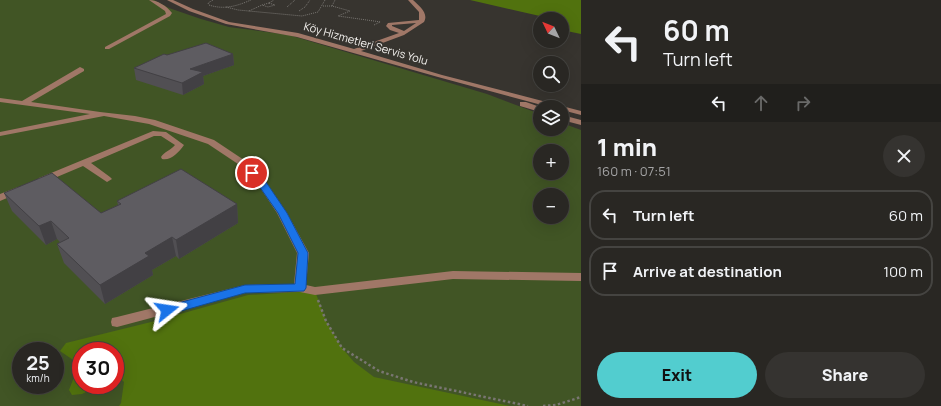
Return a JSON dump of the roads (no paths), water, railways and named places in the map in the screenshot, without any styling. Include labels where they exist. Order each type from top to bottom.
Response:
[{"type":"street","points":[[107,48],[168,15],[169,13],[167,10],[151,0]]},
{"type":"street","name":"Köy Hizmetleri Servis Yolu","points":[[169,0],[191,10],[228,23],[298,34],[477,86],[533,101]]},
{"type":"street","points":[[355,51],[413,28],[422,21],[422,12],[410,0]]},
{"type":"street","points":[[404,32],[392,29],[389,26],[390,24],[422,21]]},
{"type":"street","points":[[400,23],[412,26],[413,28]]},
{"type":"street","points":[[23,103],[82,70],[80,69]]},
{"type":"street","points":[[477,86],[533,107]]},
{"type":"street","points":[[0,100],[134,118],[184,132],[211,142],[241,162],[265,188],[282,213],[303,253],[300,288]]},
{"type":"street","points":[[569,110],[581,113]]},
{"type":"street","points":[[0,134],[104,114]]},
{"type":"street","points":[[569,119],[581,123]]},
{"type":"street","points":[[0,198],[153,134],[163,134],[180,145],[174,152],[165,157]]},
{"type":"street","points":[[84,162],[107,179]]},
{"type":"street","points":[[117,322],[245,289],[300,288],[315,291],[453,275],[581,277]]}]
